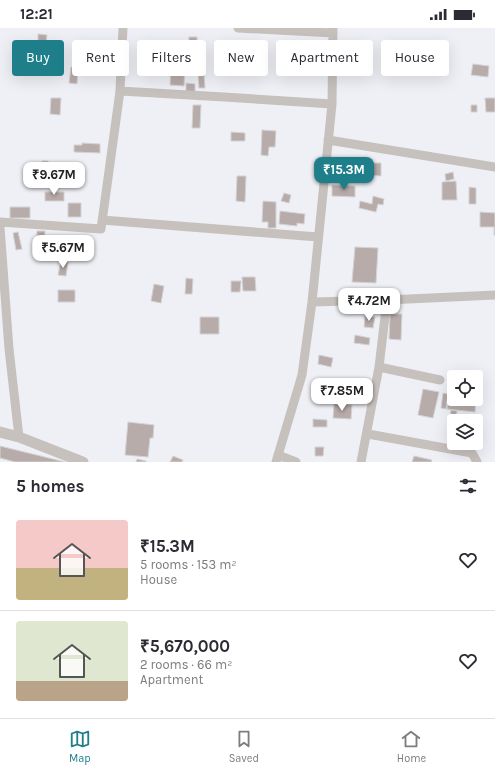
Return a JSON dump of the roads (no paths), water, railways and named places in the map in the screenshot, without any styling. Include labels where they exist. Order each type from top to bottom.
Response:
[{"type":"street","points":[[0,222],[101,229],[120,91],[123,28]]},
{"type":"street","points":[[238,28],[333,31],[332,104],[312,302],[302,375],[277,459],[296,462]]},
{"type":"street","points":[[120,91],[224,96],[332,104]]},
{"type":"street","points":[[328,140],[495,167]]},
{"type":"street","points":[[102,220],[318,237]]},
{"type":"street","points":[[0,227],[9,349],[19,437]]},
{"type":"street","points":[[312,302],[495,295]]},
{"type":"street","points":[[361,462],[368,434],[379,367],[387,300]]},
{"type":"street","points":[[379,367],[440,380]]},
{"type":"street","points":[[0,432],[19,437],[83,462]]},
{"type":"street","points":[[368,434],[472,453],[477,462]]}]
